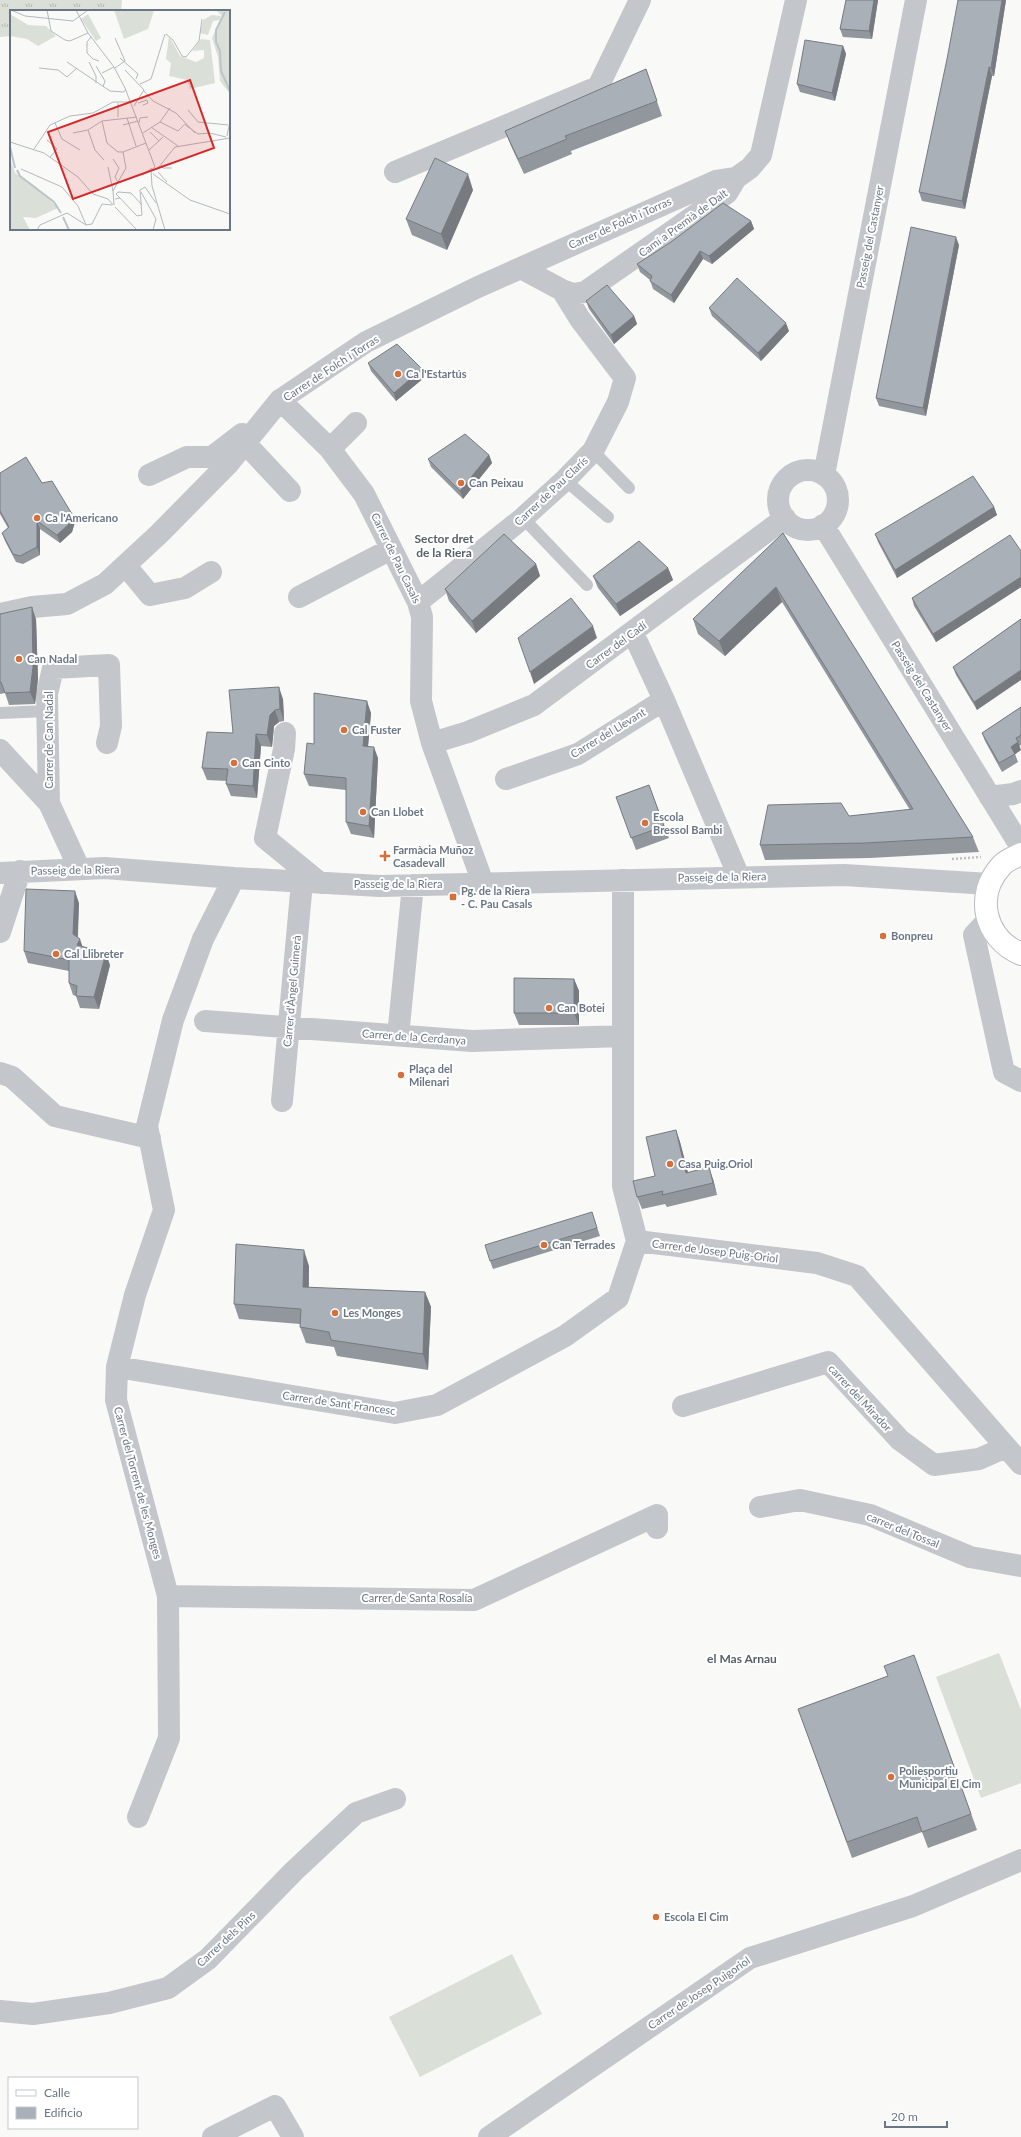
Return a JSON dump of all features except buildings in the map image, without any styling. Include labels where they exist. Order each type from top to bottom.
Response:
[{"type":"street","points":[[395,172],[598,87],[640,0]]},
{"type":"street","name":"Camí a Premià de Dalt","points":[[562,290],[573,294],[585,292],[728,193],[736,178],[750,168],[761,155],[796,0]]},
{"type":"street","name":"Passeig del Castanyer","points":[[824,475],[916,0]]},
{"type":"street","name":"Carrer de Folch i Torras","points":[[0,614],[32,607],[67,604],[105,584],[126,566],[228,464],[246,444],[274,406],[366,342],[478,287],[716,180],[736,178]]},
{"type":"street","name":"Carrer de Pau Clarís","points":[[418,602],[523,518],[565,480],[593,451],[618,402],[625,378],[580,319],[562,290],[521,268]]},
{"type":"street","points":[[149,475],[187,457],[212,457],[274,406]]},
{"type":"street","name":"Carrer de Pau Casals","points":[[274,406],[330,449],[364,494],[418,602],[422,617],[421,701],[432,743],[483,883]]},
{"type":"street","points":[[330,449],[356,424]]},
{"type":"street","points":[[246,444],[290,491]]},
{"type":"street","points":[[804,470],[818,472],[824,475],[835,488],[838,500],[835,512],[823,525],[817,528],[803,529],[796,527],[785,518],[779,506],[778,499],[782,485],[797,472],[804,470]]},
{"type":"street","name":"Carrer del Cadí","points":[[432,743],[468,732],[534,705],[633,633],[785,518]]},
{"type":"street","name":"Passeig del Castanyer","points":[[823,525],[1021,847]]},
{"type":"street","points":[[299,597],[391,549]]},
{"type":"street","points":[[126,566],[150,595],[185,588],[211,572]]},
{"type":"street","points":[[633,633],[664,700],[739,877]]},
{"type":"street","name":"Carrer de Can Nadal","points":[[49,803],[47,694],[54,668],[109,665],[111,726],[107,743]]},
{"type":"street","name":"Carrer del Llevant","points":[[506,779],[578,754],[664,700]]},
{"type":"street","points":[[285,733],[284,749],[265,838],[311,882]]},
{"type":"street","points":[[0,750],[49,803],[79,868]]},
{"type":"street","points":[[990,797],[1013,794],[1021,791]]},
{"type":"street","points":[[1021,854],[1003,864],[989,884],[985,902],[988,920],[996,936],[1008,948],[1021,954]]},
{"type":"street","name":"Passeig de la Riera","points":[[10,872],[105,868],[234,878],[380,886],[844,875],[989,884]]},
{"type":"street","points":[[0,932],[10,872]]},
{"type":"street","name":"Carrer del Torrent de les Monges","points":[[138,1817],[168,1738],[168,1596],[116,1400],[117,1367],[135,1295],[164,1210],[147,1126],[173,1020],[203,939],[234,878]]},
{"type":"street","name":"Carrer de Josep Puig-Oriol","points":[[623,880],[623,1186],[637,1241],[817,1263],[857,1276],[1021,1464]]},
{"type":"street","name":"Carrer d'Àngel Guimerà","points":[[282,1101],[288,1028],[311,882]]},
{"type":"street","points":[[399,1026],[413,885]]},
{"type":"street","points":[[988,920],[974,935],[1004,1072],[1021,1081]]},
{"type":"street","name":"Carrer de la Cerdanya","points":[[205,1021],[472,1041],[623,1036]]},
{"type":"street","points":[[0,1073],[12,1077],[55,1116],[150,1138]]},
{"type":"street","name":"Carrer de Sant Francesc","points":[[117,1367],[395,1413],[436,1405],[566,1336],[618,1298],[637,1241]]},
{"type":"street","name":"carrer del Mirador","points":[[683,1406],[828,1362],[900,1440],[934,1465],[979,1459],[1006,1447]]},
{"type":"street","name":"carrer del Tossal","points":[[760,1508],[800,1500],[870,1515],[970,1557],[1021,1566]]},
{"type":"street","name":"Carrer de Santa Rosalía","points":[[168,1596],[474,1600],[657,1515],[657,1528]]},
{"type":"street","name":"Carrer dels Pins","points":[[0,2011],[33,2014],[109,2003],[168,1988],[208,1958],[294,1871],[356,1813],[395,1799]]},
{"type":"street","name":"Carrer de Josep Puigoriol","points":[[489,2137],[750,1958],[913,1906],[1021,1860]]},
{"type":"street","points":[[213,2137],[275,2106],[292,2137]]},
{"type":"lane","points":[[593,451],[629,488]]},
{"type":"lane","points":[[565,480],[608,518]]},
{"type":"lane","points":[[523,518],[587,585]]},
{"type":"lane","points":[[0,713],[47,711]]},
{"type":"path","points":[[950,859],[981,857],[987,855]]},
{"type":"green space","points":[[0,0],[122,0],[121,10],[10,10],[10,36],[0,37]]},
{"type":"green space","points":[[999,1653],[1021,1710],[1021,1783],[981,1798],[936,1677]]},
{"type":"green space","points":[[512,1954],[542,2014],[420,2077],[389,2017]]},
{"type":"place","name":"Ca l'Estartús","points":[[398,374]]},
{"type":"place","name":"Can Peixau","points":[[461,483]]},
{"type":"place","name":"Ca l'Americano","points":[[37,518]]},
{"type":"place","name":"Can Nadal","points":[[19,659]]},
{"type":"place","name":"Cal Fuster","points":[[344,730]]},
{"type":"place","name":"Can Cinto","points":[[234,763]]},
{"type":"place","name":"Can Llobet","points":[[363,812]]},
{"type":"place","name":"Escola Bressol Bambi","points":[[645,823]]},
{"type":"place","name":"Farmàcia Muñoz Casadevall","points":[[385,856]]},
{"type":"place","name":"Pg. de la Riera - C. Pau Casals","points":[[453,897]]},
{"type":"place","name":"Bonpreu","points":[[883,936]]},
{"type":"place","name":"Cal Llibreter","points":[[56,954]]},
{"type":"place","name":"Can Botei","points":[[549,1008]]},
{"type":"place","name":"Plaça del Milenari","points":[[401,1075]]},
{"type":"place","name":"Casa Puig.Oriol","points":[[670,1164]]},
{"type":"place","name":"Can Terrades","points":[[544,1245]]},
{"type":"place","name":"Les Monges","points":[[335,1313]]},
{"type":"place","name":"Poliesportiu Municipal El Cim","points":[[891,1777]]},
{"type":"place","name":"Escola El Cim","points":[[656,1917]]},
{"type":"district","name":"Sector dret de la Riera","points":[[444,546]]},
{"type":"district","name":"el Mas Arnau","points":[[742,1659]]}]
